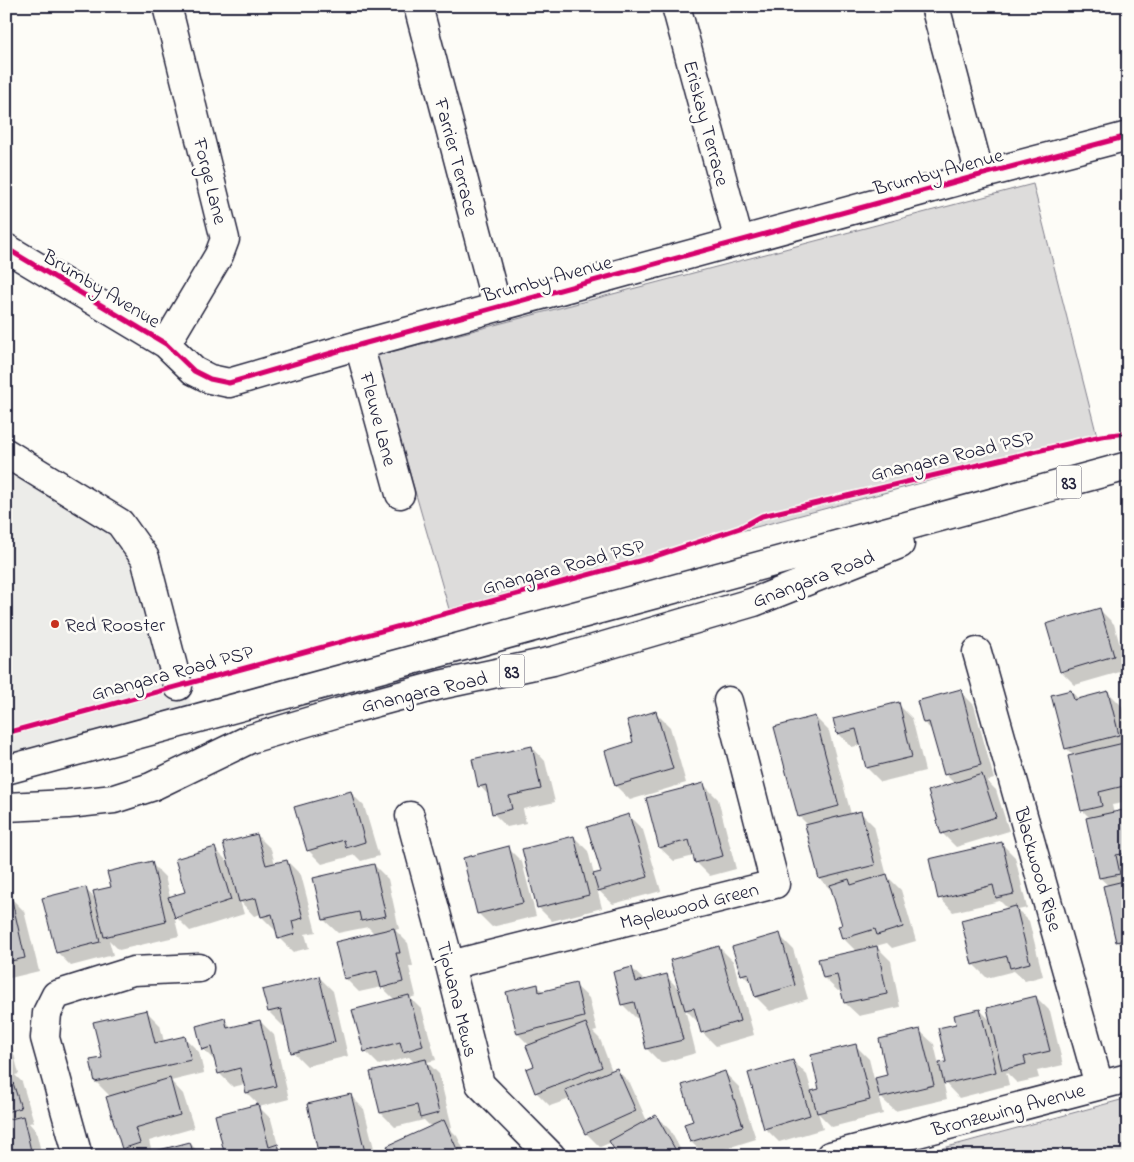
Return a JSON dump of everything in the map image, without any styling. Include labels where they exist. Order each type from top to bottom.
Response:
[{"type":"street","name":"Forge Lane","points":[[166,344],[219,255],[224,239],[167,6]]},
{"type":"street","name":"Farrier Terrace","points":[[418,6],[497,307]]},
{"type":"street","name":"Eriskay Terrace","points":[[676,6],[739,241]]},
{"type":"street","points":[[935,6],[980,174]]},
{"type":"street","name":"Brumby Avenue","points":[[6,248],[166,344],[194,371],[210,379],[229,383],[359,345],[980,174],[1128,136]]},
{"type":"street","name":"Fleuve Lane","points":[[359,345],[400,494]]},
{"type":"street","points":[[8,459],[120,523],[145,558],[178,686]]},
{"type":"street","name":"Gnangara Road","points":[[6,770],[1128,466]]},
{"type":"street","name":"Gnangara Road","points":[[6,807],[68,804],[114,799],[151,787],[250,739],[440,685],[553,661],[754,602],[1010,499]]},
{"type":"street","name":"Blackwood Rise","points":[[977,652],[1099,1086]]},
{"type":"street","name":"Maplewood Green","points":[[450,965],[775,884],[728,701]]},
{"type":"street","name":"Tipuana Mews","points":[[410,816],[480,1084],[551,1156]]},
{"type":"street","points":[[78,1156],[45,1038],[47,1013],[56,995],[133,971],[198,968]]},
{"type":"street","name":"Bronzewing Avenue","points":[[830,1156],[1128,1078]]},
{"type":"shaded area","points":[[1033,184],[1097,436],[449,609],[376,356]]},
{"type":"shaded area","points":[[6,440],[148,539],[195,719],[6,757]]},
{"type":"shaded area","points":[[1128,1098],[1128,1156],[914,1156]]},
{"type":"building","points":[[1100,608],[1114,656],[1060,672],[1046,624]]},
{"type":"building","points":[[961,689],[981,765],[944,775],[929,722],[923,723],[917,701]]},
{"type":"building","points":[[1071,690],[1074,700],[1108,691],[1119,735],[1065,749],[1051,695]]},
{"type":"building","points":[[899,702],[912,757],[866,768],[856,729],[837,734],[833,719]]},
{"type":"building","points":[[656,711],[673,769],[615,786],[605,751],[633,742],[627,720]]},
{"type":"building","points":[[815,716],[839,806],[798,817],[774,727]]},
{"type":"building","points":[[1128,742],[1128,785],[1099,792],[1102,806],[1081,811],[1068,756]]},
{"type":"building","points":[[532,746],[541,789],[509,796],[512,809],[492,814],[486,785],[478,787],[472,759]]},
{"type":"building","points":[[982,774],[996,817],[941,834],[928,791]]},
{"type":"building","points":[[704,783],[723,856],[695,863],[689,840],[659,848],[646,798]]},
{"type":"building","points":[[351,791],[365,842],[346,848],[344,840],[307,851],[294,807]]},
{"type":"building","points":[[1128,809],[1128,853],[1116,855],[1120,874],[1099,878],[1086,818]]},
{"type":"building","points":[[861,811],[875,865],[819,879],[805,825]]},
{"type":"building","points":[[629,814],[648,877],[598,891],[593,874],[601,872],[587,827]]},
{"type":"building","points":[[257,834],[266,865],[287,860],[303,918],[292,921],[295,934],[278,939],[272,914],[261,917],[256,898],[239,902],[223,843]]},
{"type":"building","points":[[574,836],[589,895],[537,908],[522,849]]},
{"type":"building","points":[[1002,842],[1014,894],[996,898],[993,885],[938,899],[929,859]]},
{"type":"building","points":[[509,846],[523,903],[477,914],[463,858]]},
{"type":"building","points":[[215,847],[231,900],[175,918],[168,897],[185,892],[175,859]]},
{"type":"building","points":[[152,861],[166,922],[104,937],[93,891],[111,887],[107,872]]},
{"type":"building","points":[[374,864],[386,916],[361,921],[359,912],[323,920],[313,878]]},
{"type":"building","points":[[887,874],[903,927],[877,935],[875,929],[842,939],[838,926],[842,925],[830,885],[849,879],[851,885]]},
{"type":"building","points":[[1128,880],[1128,939],[1116,942],[1103,886]]},
{"type":"building","points":[[86,887],[100,942],[56,953],[42,898]]},
{"type":"building","points":[[11,896],[25,958],[6,962],[6,897]]},
{"type":"building","points":[[1016,906],[1030,963],[1010,968],[1007,956],[972,965],[961,920]]},
{"type":"building","points":[[394,928],[400,953],[396,953],[403,982],[381,988],[377,971],[344,979],[335,942]]},
{"type":"building","points":[[780,933],[795,985],[755,997],[748,973],[741,975],[732,947]]},
{"type":"building","points":[[719,946],[740,1021],[701,1033],[694,1008],[685,1010],[670,960]]},
{"type":"building","points":[[877,946],[887,994],[844,1003],[837,975],[823,978],[818,959]]},
{"type":"building","points":[[632,967],[636,982],[667,974],[683,1040],[646,1049],[634,1002],[621,1005],[613,972]]},
{"type":"building","points":[[319,976],[335,1042],[291,1053],[281,1009],[268,1012],[262,990]]},
{"type":"building","points":[[576,983],[584,1017],[517,1034],[506,992],[538,984],[539,992]]},
{"type":"building","points":[[409,995],[423,1046],[403,1052],[400,1042],[364,1052],[352,1010]]},
{"type":"building","points":[[1036,996],[1050,1051],[1024,1057],[1026,1064],[1002,1070],[987,1008]]},
{"type":"building","points":[[980,1009],[996,1072],[944,1084],[939,1063],[946,1062],[938,1028],[956,1024],[954,1015]]},
{"type":"building","points":[[147,1010],[155,1043],[185,1036],[191,1060],[95,1082],[90,1060],[102,1058],[93,1022]]},
{"type":"building","points":[[225,1018],[227,1028],[260,1020],[276,1086],[246,1093],[240,1068],[218,1074],[211,1047],[202,1050],[196,1026]]},
{"type":"building","points":[[586,1023],[602,1067],[535,1093],[526,1069],[534,1066],[526,1046]]},
{"type":"building","points":[[920,1029],[934,1085],[880,1098],[875,1078],[887,1075],[879,1039]]},
{"type":"building","points":[[856,1044],[870,1100],[817,1113],[811,1091],[819,1089],[811,1055]]},
{"type":"building","points":[[426,1059],[439,1113],[420,1118],[417,1105],[380,1113],[370,1072]]},
{"type":"building","points":[[793,1060],[810,1115],[764,1129],[748,1073]]},
{"type":"building","points":[[8,1067],[21,1108],[6,1112],[6,1068]]},
{"type":"building","points":[[617,1068],[636,1111],[585,1134],[565,1090]]},
{"type":"building","points":[[725,1071],[743,1126],[690,1142],[684,1124],[693,1121],[682,1085]]},
{"type":"building","points":[[170,1078],[180,1115],[135,1128],[140,1143],[122,1149],[106,1097]]},
{"type":"building","points":[[351,1094],[366,1156],[319,1156],[307,1104]]},
{"type":"building","points":[[258,1104],[269,1147],[278,1144],[281,1156],[225,1156],[215,1115]]},
{"type":"building","points":[[656,1115],[679,1156],[618,1156],[609,1141]]},
{"type":"building","points":[[23,1116],[32,1155],[6,1156],[6,1120]]},
{"type":"building","points":[[444,1120],[460,1156],[392,1156],[387,1146]]},
{"type":"building","points":[[190,1142],[194,1156],[136,1156]]},
{"type":"cycle path","points":[[6,248],[166,344],[194,371],[210,379],[229,383],[359,345],[1128,136]]},
{"type":"cycle path","name":"Gnangara Road PSP","points":[[6,733],[650,558],[740,528],[762,516],[1101,436],[1128,433]]},
{"type":"place","name":"Red Rooster","points":[[55,624]]}]
